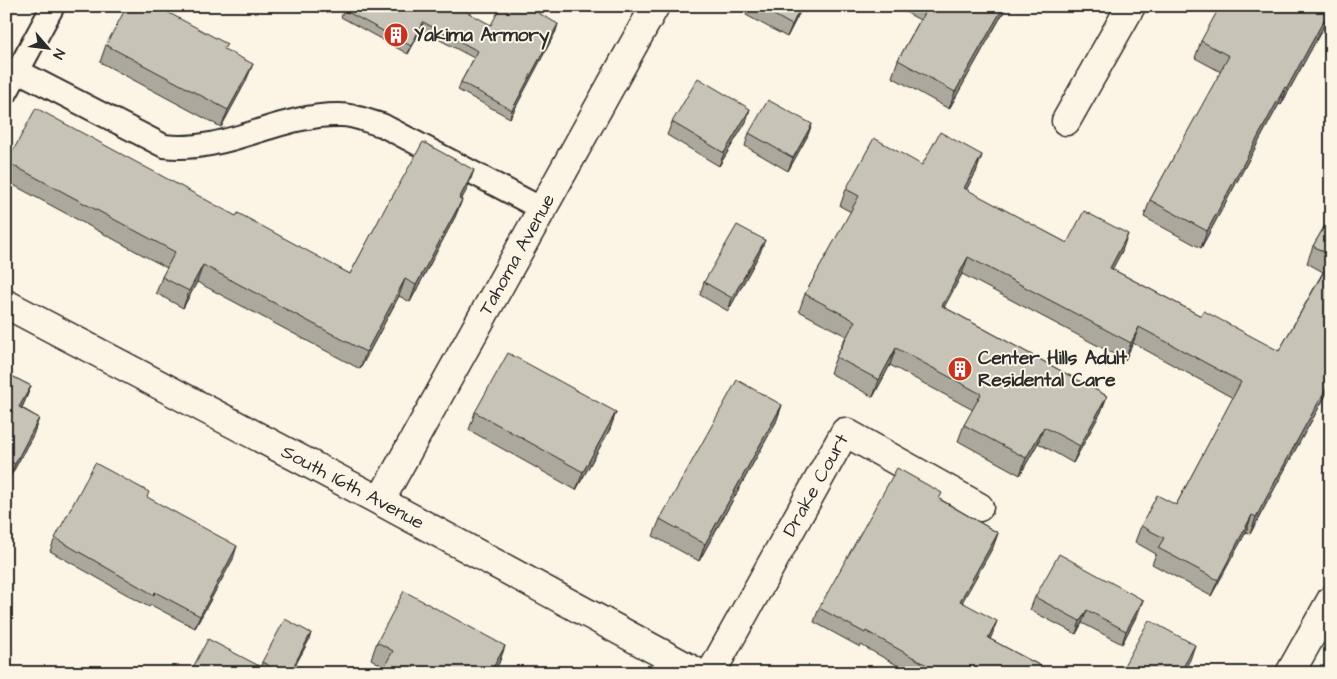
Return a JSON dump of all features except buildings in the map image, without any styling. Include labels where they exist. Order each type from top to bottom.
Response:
[{"type":"street","name":"Tahoma Avenue","points":[[380,501],[655,6]]},
{"type":"street","points":[[1066,121],[1131,6]]},
{"type":"street","name":"South 16th Avenue","points":[[6,304],[380,501],[698,673]]},
{"type":"street","name":"Drake Court","points":[[711,673],[845,432],[979,506]]},
{"type":"street","points":[[1290,673],[1331,600]]},
{"type":"lane","points":[[6,93],[54,6]]},
{"type":"lane","points":[[18,70],[164,146],[177,148],[199,147],[294,120],[342,115],[356,118],[382,125],[542,209]]},
{"type":"place","name":"Yakima Armory","points":[[396,35]]},
{"type":"place","name":"Center Hills Adult Residental Care","points":[[960,369]]}]
